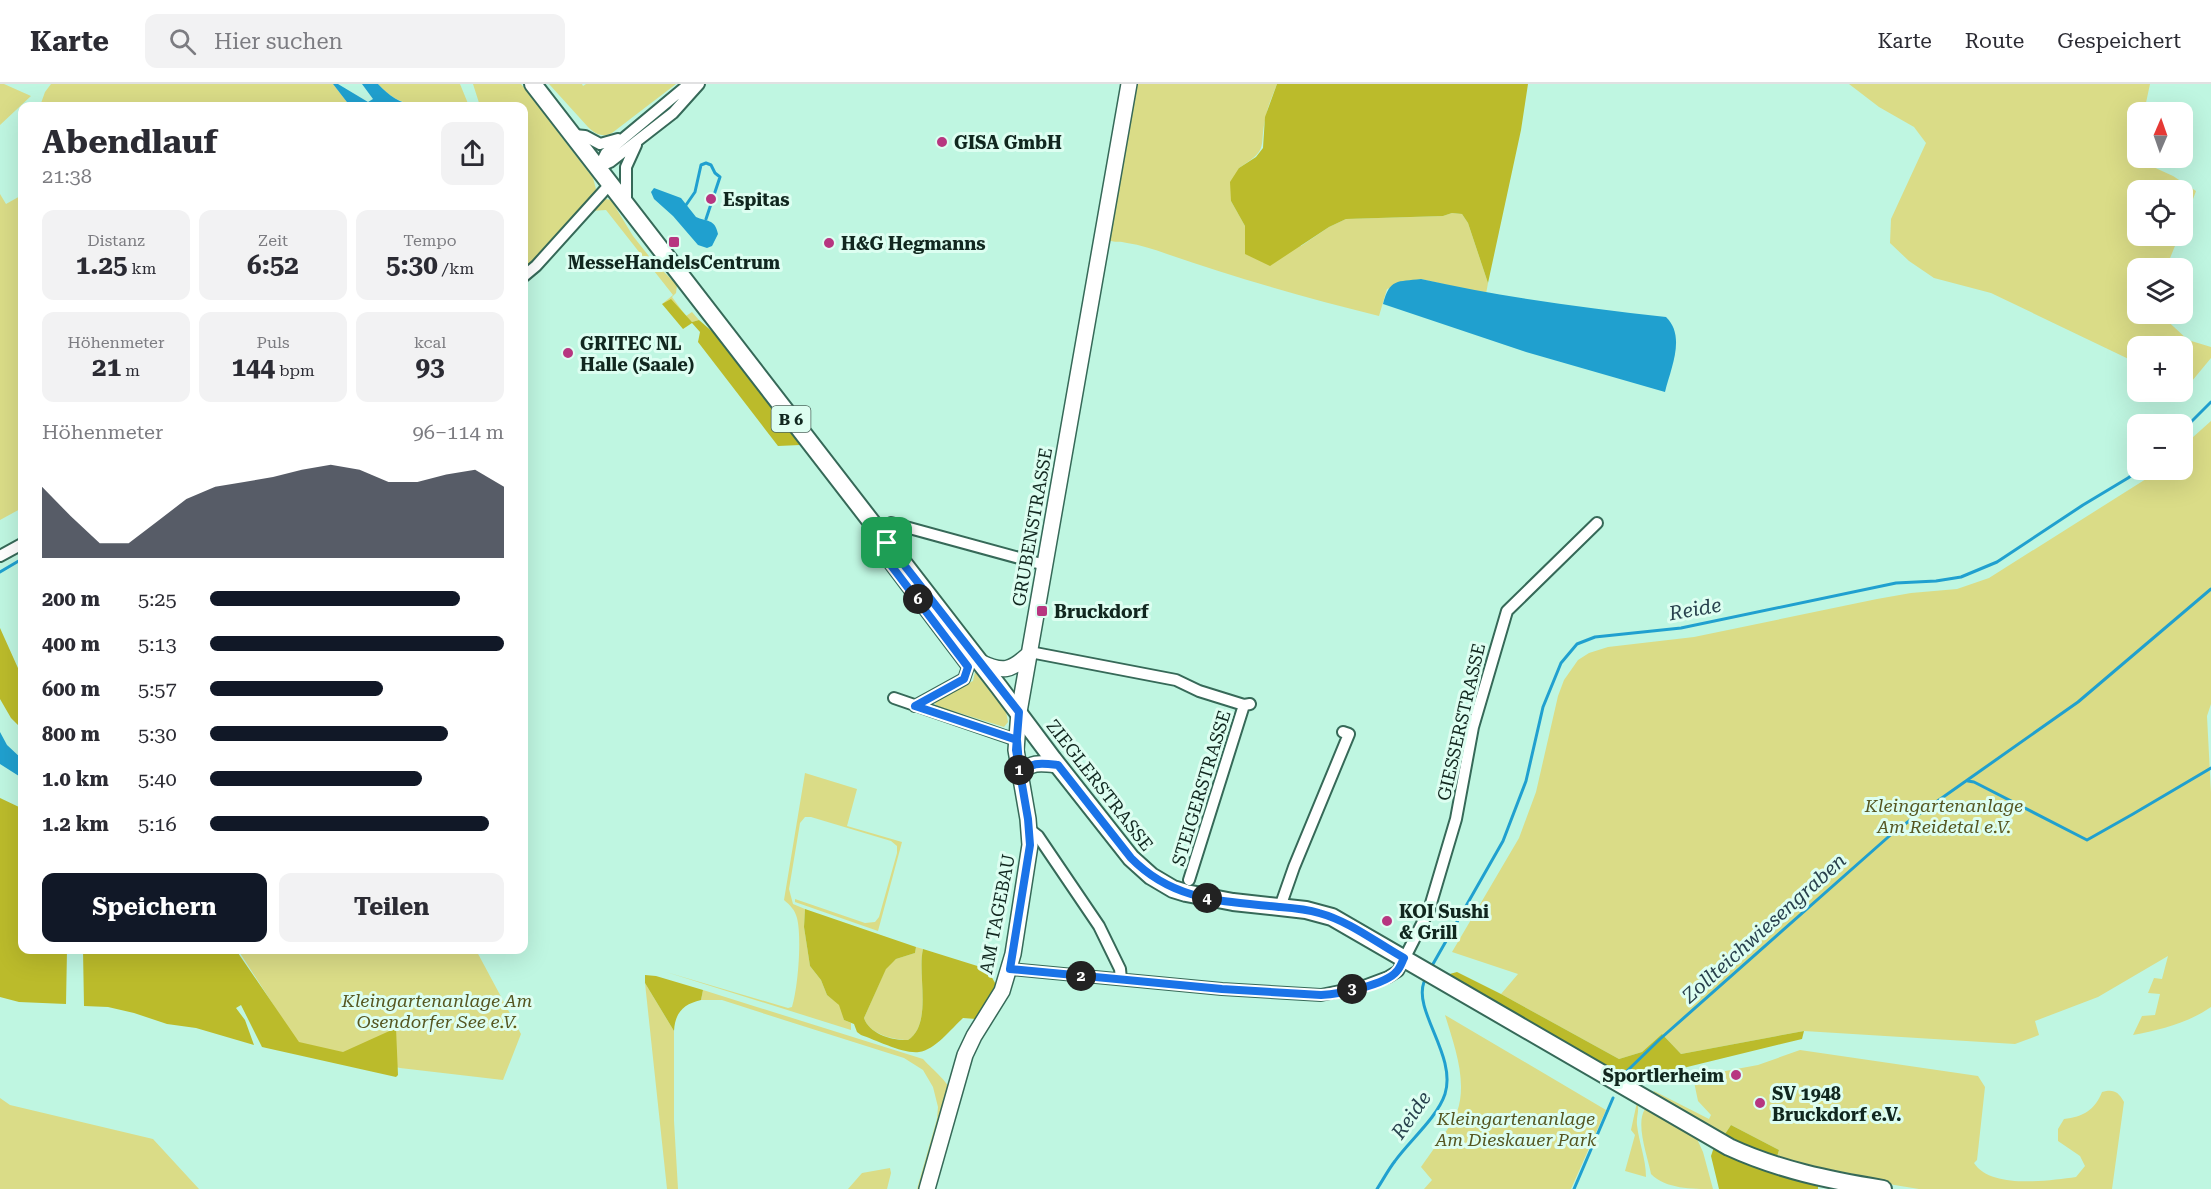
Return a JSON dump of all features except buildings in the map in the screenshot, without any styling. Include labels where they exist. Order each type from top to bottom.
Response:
[{"type":"main road","name":"B 6","points":[[533,84],[626,203]]},
{"type":"main road","name":"ZIEGLERSTRASSE","points":[[626,203],[714,321],[887,543],[974,664],[1019,712],[1058,765],[1141,868],[1162,883],[1186,893],[1306,910],[1332,918],[1729,1147],[1800,1174],[1883,1189]]},
{"type":"street","points":[[599,167],[606,153],[689,84]]},
{"type":"street","points":[[599,167],[610,162],[673,113],[699,84]]},
{"type":"street","name":"GRUBENSTRASSE","points":[[1019,712],[1129,84]]},
{"type":"street","points":[[574,135],[585,136],[600,144],[626,135]]},
{"type":"street","points":[[626,203],[626,167],[639,140]]},
{"type":"street","points":[[528,273],[611,183]]},
{"type":"street","points":[[891,523],[1045,565]]},
{"type":"street","name":"GIESSERSTRASSE","points":[[1010,969],[1222,989],[1321,995],[1364,986],[1398,971],[1430,910],[1456,819],[1473,727],[1507,611],[1597,523]]},
{"type":"street","points":[[0,556],[18,546]]},
{"type":"street","points":[[915,706],[964,679],[974,664],[1007,669],[1029,653]]},
{"type":"street","name":"STEIGERSTRASSE","points":[[1029,653],[1176,680],[1199,691],[1247,704],[1190,880]]},
{"type":"street","points":[[894,698],[1017,740]]},
{"type":"street","name":"AM TAGEBAU","points":[[927,1189],[964,1055],[1002,992],[1010,969],[1030,845],[1017,740],[1019,712]]},
{"type":"street","points":[[1280,907],[1294,867],[1349,734],[1344,732]]},
{"type":"street","points":[[1020,776],[1030,765],[1038,762],[1058,765]]},
{"type":"street","points":[[1029,829],[1038,836],[1099,926],[1120,969],[1121,979]]},
{"type":"green space","points":[[0,84],[31,96],[25,102],[18,102],[18,108],[0,125]]},
{"type":"green space","points":[[51,84],[333,84],[347,102],[41,102]]},
{"type":"green space","points":[[378,84],[460,84],[467,102],[403,102]]},
{"type":"green space","points":[[473,84],[521,84],[593,178],[596,189],[592,198],[528,267],[528,102],[479,102]]},
{"type":"green space","points":[[549,84],[582,84],[583,86],[586,84],[676,84],[612,133],[605,135],[591,129]]},
{"type":"green space","points":[[1133,84],[1277,84],[1267,112],[1262,147],[1256,156],[1239,168],[1231,201],[1245,226],[1301,246],[1329,227],[1346,219],[1462,214],[1468,223],[1488,283],[1486,294],[1421,279],[1387,289],[1379,316],[1272,287],[1147,247],[1109,240]]},
{"type":"green space","points":[[1849,84],[2150,84],[2146,102],[2127,102],[2127,168],[2156,168],[2179,180],[2127,180],[2127,246],[2175,246],[2170,258],[2127,258],[2127,324],[2171,324],[2184,336],[2127,336],[2127,358],[1991,293],[1934,278],[1909,261],[1890,243],[1891,219],[1926,143],[1914,127],[1879,107]]},
{"type":"green space","points":[[0,194],[6,204],[18,197],[18,510],[0,520]]},
{"type":"green space","points":[[606,199],[611,200],[633,236],[652,260],[677,285],[676,293],[672,297],[685,315],[671,300],[662,304],[673,295],[606,210],[591,211]]},
{"type":"green space","points":[[692,312],[699,320],[692,322],[686,316]]},
{"type":"green space","points":[[2193,342],[2211,347],[2211,358],[2193,380]]},
{"type":"green space","name":"Kleingartenanlage Am Reidetal e.V.","points":[[2211,421],[2211,704],[2207,716],[2211,793],[2211,1007],[2174,1025],[2133,1035],[2142,1016],[2155,1015],[2160,994],[2148,993],[2154,978],[2162,979],[2168,956],[2098,997],[2035,1021],[2039,1035],[2015,1044],[1804,1031],[1681,1054],[1662,1034],[1642,1052],[1619,1059],[1501,994],[1518,974],[1452,952],[1519,838],[1536,792],[1558,696],[1564,680],[1578,660],[1589,653],[1608,647],[1694,637],[1877,599],[1957,589],[1989,578],[2144,480],[2193,480],[2193,437]]},
{"type":"green space","points":[[975,672],[1006,712],[1008,722],[1004,727],[935,704],[937,699],[973,681]]},
{"type":"green space","points":[[805,773],[857,789],[847,826],[902,842],[878,931],[795,902],[795,899],[865,923],[875,922],[879,917],[897,846],[891,841],[811,817],[805,817],[800,823],[789,889],[793,904],[805,909],[804,927],[810,966],[821,980],[827,995],[840,1005],[844,1020],[851,1023],[851,1030],[666,972],[788,1008],[792,1007],[799,963],[799,938],[797,918],[784,900]]},
{"type":"green space","points":[[916,947],[923,949],[923,998],[920,1023],[916,1033],[908,1040],[896,1039],[876,1032],[864,1018],[886,968],[896,959],[915,953]]},
{"type":"green space","name":"Kleingartenanlage Am Osendorfer See e.V.","points":[[241,954],[478,954],[521,1034],[503,1080],[400,1068],[298,1043]]},
{"type":"green space","points":[[645,983],[674,1031],[674,1121],[678,1189],[667,1189]]},
{"type":"green space","points":[[703,990],[923,1059],[949,1088],[924,1189],[917,1189],[937,1119],[938,1107],[933,1087],[923,1070],[904,1058],[722,1000],[701,1000]]},
{"type":"green space","name":"Kleingartenanlage Am Dieskauer Park","points":[[1445,1015],[1606,1110],[1571,1189],[1424,1189],[1432,1180],[1421,1167],[1451,1124],[1460,1100],[1458,1063]]},
{"type":"green space","points":[[1800,1050],[1978,1076],[1985,1087],[1977,1160],[1974,1163],[1993,1177],[2006,1180],[2035,1181],[2076,1177],[2085,1166],[2080,1156],[2058,1141],[2058,1129],[2064,1119],[2088,1112],[2096,1104],[2102,1092],[2115,1092],[2124,1102],[2112,1189],[1919,1189],[1833,1175],[1776,1160],[1779,1150],[1731,1125],[1723,1137],[1653,1094],[1654,1091],[1709,1119],[1711,1115],[1698,1101],[1693,1077],[1758,1065]]},
{"type":"green space","points":[[0,1098],[10,1105],[153,1139],[199,1189],[0,1189]]},
{"type":"green space","points":[[1637,1102],[1637,1125],[1646,1177],[1625,1171],[1635,1135],[1631,1130]]},
{"type":"green space","points":[[1645,1109],[1697,1139],[1713,1189],[1672,1185],[1664,1183],[1651,1174],[1641,1123]]},
{"type":"green space","points":[[890,1168],[887,1189],[848,1189],[862,1173]]},
{"type":"shaded area","points":[[1277,84],[1528,84],[1521,130],[1488,283],[1468,223],[1462,214],[1346,219],[1329,227],[1270,266],[1245,254],[1245,226],[1231,201],[1230,182],[1239,168],[1256,157],[1263,148],[1265,117]]},
{"type":"shaded area","points":[[671,299],[692,322],[699,320],[715,334],[800,445],[778,446],[698,342],[700,332],[692,323],[683,329],[662,304]]},
{"type":"shaded area","points":[[0,628],[18,668],[18,725],[0,699]]},
{"type":"shaded area","points":[[0,798],[18,807],[18,954],[67,954],[66,1004],[19,1002],[0,997]]},
{"type":"shaded area","points":[[805,909],[916,947],[915,953],[896,959],[886,969],[864,1018],[871,1028],[882,1035],[908,1040],[916,1033],[922,1011],[923,949],[987,969],[998,988],[976,1019],[963,1018],[937,1043],[925,1050],[905,1051],[861,1035],[854,1024],[844,1020],[839,1005],[827,995],[821,980],[810,966],[804,927]]},
{"type":"shaded area","points":[[83,954],[239,954],[299,1042],[343,1052],[396,1028],[398,1075],[396,1077],[262,1047],[241,1005],[236,1008],[245,1020],[254,1045],[196,1028],[167,1024],[108,1007],[84,1006]]},
{"type":"shaded area","points":[[1457,972],[1619,1059],[1642,1052],[1662,1034],[1681,1054],[1804,1031],[1802,1039],[1630,1081],[1446,975]]},
{"type":"shaded area","points":[[645,975],[703,990],[701,1000],[685,1007],[678,1014],[674,1031],[645,983]]},
{"type":"shaded area","points":[[1731,1125],[1779,1150],[1776,1160],[1723,1137]]},
{"type":"shaded area","points":[[1714,1147],[1818,1182],[1818,1189],[1719,1189],[1711,1156]]},
{"type":"water","points":[[333,84],[338,84],[368,102],[347,102]]},
{"type":"water","points":[[362,84],[378,84],[403,102],[368,102],[373,99]]},
{"type":"water","points":[[654,188],[681,198],[696,217],[715,225],[718,234],[712,246],[707,248],[698,245],[673,216],[654,199],[651,192]]},
{"type":"water","points":[[1421,279],[1543,301],[1666,317],[1672,325],[1676,343],[1665,392],[1526,352],[1383,304],[1392,285],[1400,281]]},
{"type":"water","points":[[0,732],[7,745],[18,755],[18,775],[0,764]]},
{"type":"waterway","points":[[686,205],[695,192],[701,165],[706,163],[711,165],[720,177],[706,219]]},
{"type":"waterway","name":"Reide","points":[[2193,420],[2211,402]]},
{"type":"waterway","name":"Reide","points":[[1433,964],[1503,841],[1526,781],[1543,707],[1561,663],[1577,644],[1595,637],[1681,628],[1896,583],[1961,577],[1997,562],[2127,479]]},
{"type":"waterway","points":[[0,572],[18,561]]},
{"type":"waterway","name":"Zollteichwiesengraben","points":[[1625,1073],[1660,1039],[1895,831],[2078,702],[2211,589]]},
{"type":"waterway","points":[[1968,781],[2087,840],[2211,768]]},
{"type":"waterway","name":"Reide","points":[[1377,1189],[1401,1153],[1436,1112],[1445,1094],[1447,1079],[1445,1065],[1424,1006],[1422,994],[1424,982]]},
{"type":"waterway","name":"Zollteichwiesengraben","points":[[1574,1189],[1613,1098]]},
{"type":"place","name":"GISA GmbH","points":[[942,142]]},
{"type":"place","name":"Espitas","points":[[711,199]]},
{"type":"place","name":"MesseHandelsCentrum","points":[[674,242]]},
{"type":"place","name":"H&G Hegmanns","points":[[829,243]]},
{"type":"place","name":"GRITEC NL Halle (Saale)","points":[[568,353]]},
{"type":"place","name":"Bruckdorf","points":[[1042,611]]},
{"type":"place","name":"KOI Sushi & Grill","points":[[1387,921]]},
{"type":"place","name":"Sportlerheim","points":[[1736,1075]]},
{"type":"place","name":"SV 1948 Bruckdorf e.V.","points":[[1760,1103]]},
{"type":"route","points":[[887,543],[884,556],[968,664],[968,671],[964,679],[915,706],[1017,740],[1016,750],[1018,764],[1020,776],[1025,769],[1030,765],[1038,762],[1058,765],[1131,858],[1162,883],[1173,889],[1208,898],[1321,913],[1404,958],[1398,971],[1364,986],[1321,995],[1222,989],[1010,969],[1030,845],[1028,819],[1018,764],[1016,750],[1017,740],[1019,712],[887,543]]}]
